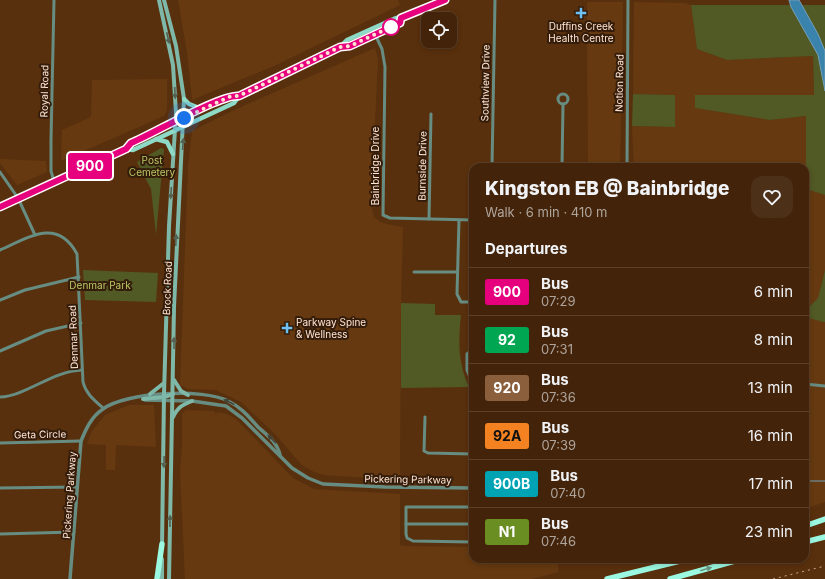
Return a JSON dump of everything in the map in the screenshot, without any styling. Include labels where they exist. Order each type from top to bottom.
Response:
[{"type":"highway","points":[[809,525],[825,520]]},
{"type":"highway","points":[[809,541],[825,537]]},
{"type":"highway","points":[[157,579],[162,544]]},
{"type":"highway","points":[[607,579],[672,563]]},
{"type":"highway","points":[[670,579],[728,563]]},
{"type":"main road","name":"Brock Road","points":[[159,0],[173,65],[176,121],[173,154],[166,306],[162,579]]},
{"type":"main road","name":"Brock Road","points":[[164,0],[176,46],[184,99],[184,126],[179,189],[174,307],[174,379],[172,402],[173,419],[169,579]]},
{"type":"main road","points":[[340,47],[346,40],[372,28],[445,0]]},
{"type":"main road","points":[[0,207],[126,149],[131,143],[202,109],[231,96],[239,96],[340,47],[350,46],[375,35],[400,23],[401,18]]},
{"type":"main road","points":[[126,149],[133,150],[234,103],[239,96]]},
{"type":"main road","points":[[184,99],[189,104],[202,109]]},
{"type":"main road","points":[[156,139],[167,142],[173,154]]},
{"type":"main road","points":[[166,306],[174,307]]},
{"type":"main road","points":[[174,379],[181,391],[188,394]]},
{"type":"main road","points":[[150,394],[164,382]]},
{"type":"main road","points":[[141,399],[164,397],[173,394]]},
{"type":"main road","points":[[173,419],[177,409],[181,405],[192,401]]},
{"type":"street","name":"Royal Road","points":[[54,0],[51,140],[52,172],[54,181]]},
{"type":"street","name":"Southview Drive","points":[[492,163],[495,0]]},
{"type":"street","name":"Notion Road","points":[[627,163],[628,0]]},
{"type":"street","name":"Bainbridge Drive","points":[[372,28],[382,49],[385,67],[383,215],[390,218],[469,220]]},
{"type":"street","points":[[562,163],[563,104]]},
{"type":"street","name":"Burnside Drive","points":[[429,219],[431,114]]},
{"type":"street","points":[[0,172],[18,198],[35,235]]},
{"type":"street","points":[[459,220],[457,294],[460,301],[469,302]]},
{"type":"street","name":"Denmar Road","points":[[0,250],[44,232],[59,234],[68,242],[77,254],[82,370],[85,390],[103,408]]},
{"type":"street","points":[[414,272],[457,272]]},
{"type":"street","points":[[0,300],[25,290],[73,277],[79,277]]},
{"type":"street","points":[[0,350],[46,331],[81,323]]},
{"type":"street","points":[[469,352],[467,354],[467,370],[469,375]]},
{"type":"street","points":[[0,397],[15,394],[55,376],[82,370]]},
{"type":"street","points":[[809,384],[825,386]]},
{"type":"street","name":"Pickering Parkway","points":[[70,579],[75,532],[81,441],[86,428],[103,408],[126,399],[141,399],[150,394],[164,397],[172,402],[192,401],[226,406],[255,431],[292,468],[304,476],[323,484],[385,488],[469,488]]},
{"type":"street","name":"Pickering Parkway","points":[[173,394],[210,396],[227,400],[238,406],[278,445],[280,455]]},
{"type":"street","points":[[425,417],[424,451],[428,453],[469,454]]},
{"type":"street","points":[[255,431],[259,427]]},
{"type":"street","name":"Geta Circle","points":[[0,443],[81,441]]},
{"type":"street","points":[[0,488],[77,487]]},
{"type":"street","points":[[469,507],[410,506],[406,509],[407,538],[413,541],[469,542]]},
{"type":"street","points":[[406,524],[469,524]]},
{"type":"street","points":[[0,534],[75,532]]},
{"type":"shaded area","points":[[178,0],[398,0],[400,5],[276,65],[192,100],[187,52]]},
{"type":"shaded area","points":[[587,2],[623,2],[620,163],[588,163]]},
{"type":"shaded area","points":[[634,2],[684,3],[691,5],[697,49],[727,60],[813,56],[814,95],[695,95],[696,108],[770,120],[806,116],[806,163],[634,163],[632,126],[674,127],[675,95],[633,94]]},
{"type":"shaded area","points":[[375,48],[378,59],[371,206],[374,217],[382,223],[403,227],[400,480],[324,475],[314,472],[302,465],[274,433],[241,402],[216,390],[188,389],[180,385],[188,167],[192,131],[232,111]]},
{"type":"shaded area","points":[[167,79],[167,110],[164,116],[61,161],[62,130],[91,117],[92,80]]},
{"type":"shaded area","points":[[0,159],[46,161],[47,172],[17,185],[0,163]]},
{"type":"shaded area","points":[[809,190],[825,195],[825,270],[818,298],[809,307]]},
{"type":"shaded area","points":[[809,318],[825,322],[825,502],[809,508]]},
{"type":"shaded area","points":[[129,405],[154,405],[156,447],[116,445],[115,470],[106,470],[106,445],[87,444],[92,431],[105,415]]},
{"type":"shaded area","points":[[186,410],[214,411],[216,415],[217,412],[227,414],[237,420],[293,478],[314,489],[400,494],[400,545],[469,547],[469,563],[558,563],[558,572],[532,579],[185,579],[180,472],[182,414]]},
{"type":"green space","points":[[691,5],[825,5],[825,195],[809,190],[809,163],[806,163],[806,116],[770,120],[695,108],[695,95],[814,95],[813,56],[727,60],[697,49]]},
{"type":"green space","points":[[633,94],[675,95],[675,127],[632,126]]},
{"type":"green space","name":"Post Cemetery","points":[[161,148],[164,149],[156,235],[151,189],[137,162]]},
{"type":"green space","name":"Denmar Park","points":[[83,270],[158,273],[156,302],[85,300]]},
{"type":"green space","points":[[825,270],[825,322],[809,318],[809,307],[818,298]]},
{"type":"green space","points":[[401,303],[435,304],[435,315],[461,315],[459,334],[461,361],[469,387],[401,388]]},
{"type":"water","points":[[789,0],[799,0],[818,34],[825,51],[825,91],[818,55],[791,7]]},
{"type":"waterway","points":[[809,481],[825,481]]},
{"type":"railway","points":[[773,579],[825,566]]},
{"type":"bus line","name":"900","points":[[0,207],[54,181],[100,162],[126,149],[131,143],[202,109],[231,96],[239,96],[319,56],[340,47],[350,46],[400,23],[401,18],[445,0]]},
{"type":"place","name":"Duffins Creek Health Centre","points":[[581,13]]},
{"type":"place","name":"Parkway Spine & Wellness","points":[[287,328]]},
{"type":"route","points":[[184,118],[231,96],[239,96],[298,66],[340,47],[350,46],[391,27]]}]
